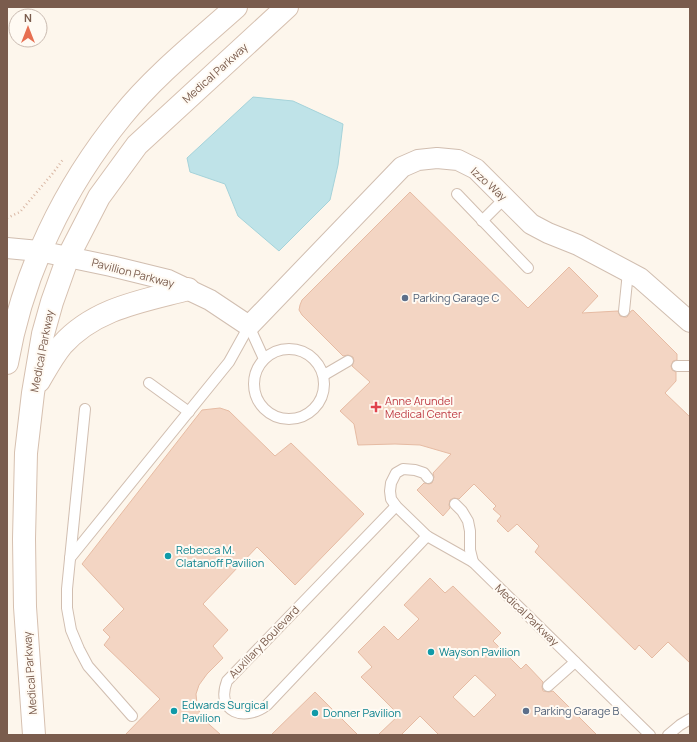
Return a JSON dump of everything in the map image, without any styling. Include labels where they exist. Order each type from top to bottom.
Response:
[{"type":"main road","points":[[7,363],[19,312],[39,251],[61,206],[90,158],[122,115],[163,72],[236,7]]},
{"type":"main road","name":"Medical Parkway","points":[[34,735],[25,607],[24,538],[26,453],[33,393],[43,334],[52,302],[68,257],[99,197],[137,145],[287,7]]},
{"type":"main road","points":[[33,393],[50,362],[63,344],[93,319],[133,303],[188,289]]},
{"type":"street","name":"Izzo Way","points":[[249,326],[402,167],[418,160],[437,158],[458,160],[476,169],[532,224],[548,233],[578,245],[640,278],[690,322]]},
{"type":"street","name":"Pavillion Parkway","points":[[7,248],[39,251],[168,280],[210,300],[249,326]]},
{"type":"lane","points":[[457,194],[528,268]]},
{"type":"lane","points":[[482,221],[505,198]]},
{"type":"lane","points":[[624,311],[628,272]]},
{"type":"lane","points":[[249,326],[264,359]]},
{"type":"lane","points":[[70,558],[229,362],[249,326]]},
{"type":"lane","points":[[293,349],[303,351],[310,355],[319,364],[324,375],[324,391],[321,401],[315,409],[307,415],[289,419],[278,418],[270,414],[260,404],[254,390],[254,378],[258,367],[264,359],[272,353],[293,349]]},
{"type":"lane","points":[[324,375],[348,361]]},
{"type":"lane","points":[[677,366],[690,366]]},
{"type":"lane","points":[[149,383],[189,412]]},
{"type":"lane","points":[[85,409],[70,558],[67,608],[71,630],[88,666],[132,716]]},
{"type":"lane","points":[[396,506],[391,499],[390,491],[391,483],[396,473],[403,469],[415,470],[424,473],[428,478]]},
{"type":"lane","points":[[455,504],[462,511],[468,521],[470,531],[470,550],[473,562]]},
{"type":"lane","name":"Auxillary Boulevard","points":[[396,506],[227,681],[223,697],[226,705],[233,711],[241,714],[250,714],[267,705],[427,536]]},
{"type":"lane","name":"Medical Parkway","points":[[396,506],[427,536],[473,562],[650,735]]},
{"type":"lane","points":[[548,686],[575,662]]},
{"type":"lane","points":[[668,735],[690,719]]},
{"type":"water","points":[[253,97],[293,101],[343,124],[338,165],[330,200],[279,251],[238,216],[225,184],[190,172],[187,158]]},
{"type":"building","points":[[410,192],[528,308],[569,267],[598,296],[582,313],[618,311],[620,316],[627,317],[633,310],[677,354],[677,360],[673,361],[671,366],[672,370],[676,372],[676,381],[665,393],[690,417],[690,663],[668,642],[652,658],[639,645],[635,650],[535,552],[539,546],[517,524],[508,532],[497,521],[501,516],[493,509],[496,506],[474,484],[459,499],[454,498],[450,500],[450,508],[443,516],[417,490],[424,483],[432,483],[434,477],[433,473],[451,454],[420,445],[358,445],[354,424],[340,411],[370,382],[352,366],[354,361],[353,357],[348,355],[343,356],[302,315],[299,310],[300,305],[302,300]]},
{"type":"building","name":"Rebecca M. Clatanoff Pavilion","points":[[220,408],[229,411],[275,456],[291,443],[364,514],[295,585],[257,547],[203,604],[228,630],[213,646],[223,658],[207,674],[199,685],[196,694],[201,717],[221,735],[125,735],[160,699],[104,645],[110,637],[103,630],[124,609],[82,564],[202,410]]},
{"type":"building","name":"Wayson Pavilion","points":[[430,578],[445,593],[453,586],[501,633],[493,641],[521,669],[526,664],[543,682],[543,691],[553,691],[597,735],[439,735],[420,716],[401,735],[378,735],[399,715],[361,677],[372,667],[358,652],[384,626],[398,640],[419,619],[404,605]],"holes":[[[475,675],[496,695],[474,717],[453,697]]]},
{"type":"building","name":"Donner Pavilion","points":[[315,692],[358,735],[271,735]]},
{"type":"place","name":"Parking Garage C","points":[[405,298]]},
{"type":"place","name":"Anne Arundel Medical Center","points":[[376,407]]},
{"type":"place","name":"Rebecca M. Clatanoff Pavilion","points":[[168,556]]},
{"type":"place","name":"Wayson Pavilion","points":[[431,652]]},
{"type":"place","name":"Edwards Surgical Pavilion","points":[[174,711]]},
{"type":"place","name":"Parking Garage B","points":[[526,711]]},
{"type":"place","name":"Donner Pavilion","points":[[315,713]]}]
